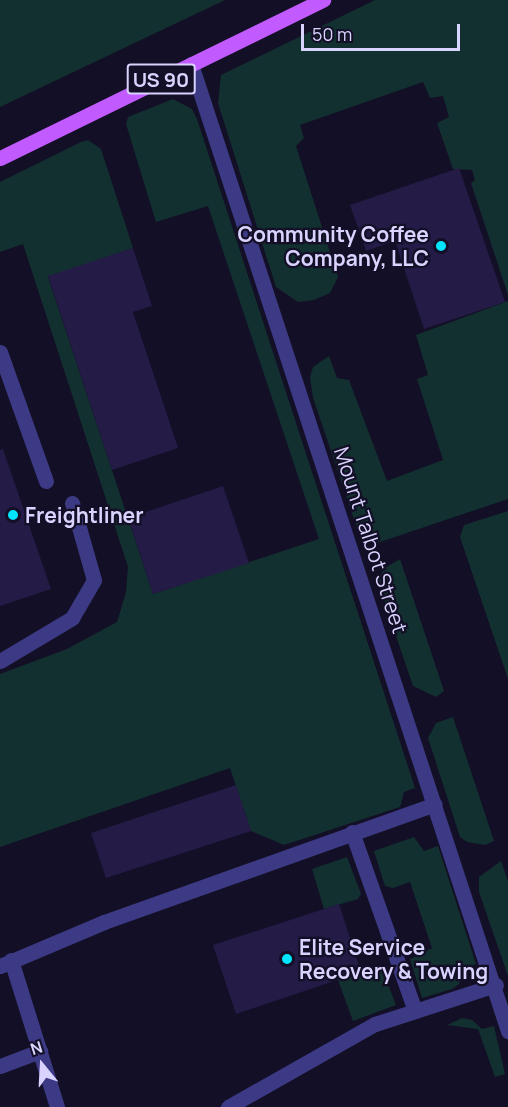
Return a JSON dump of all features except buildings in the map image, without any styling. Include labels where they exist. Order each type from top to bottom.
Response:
[{"type":"main road","name":"US 90","points":[[0,158],[323,0]]},
{"type":"street","name":"Mount Talbot Street","points":[[191,64],[496,985],[508,1030]]},
{"type":"street","points":[[0,352],[4,377],[46,481]]},
{"type":"street","points":[[0,661],[72,618],[94,580],[72,503]]},
{"type":"street","points":[[57,1107],[40,1051],[6,963],[352,832],[435,804]]},
{"type":"street","points":[[352,832],[415,1011]]},
{"type":"street","points":[[228,1107],[375,1024],[496,985]]},
{"type":"street","points":[[0,1066],[40,1051]]},
{"type":"green space","points":[[0,0],[225,0],[0,107]]},
{"type":"green space","points":[[375,0],[508,0],[508,295],[471,183],[475,180],[472,170],[453,169],[437,123],[449,117],[443,96],[430,98],[423,82],[300,125],[304,138],[296,146],[338,277],[330,293],[314,300],[298,302],[276,287],[218,103],[221,75]]},
{"type":"green space","points":[[173,99],[192,109],[197,119],[415,788],[404,792],[400,807],[284,845],[251,831],[230,768],[0,847],[0,674],[67,649],[117,622],[126,592],[128,567],[23,244],[0,252],[0,182],[81,142],[88,140],[101,149],[133,248],[48,277],[153,594],[319,539],[208,206],[156,222],[126,124],[128,117]]},
{"type":"green space","points":[[508,301],[508,499],[377,543],[365,540],[358,531],[313,398],[310,377],[313,367],[329,356],[337,378],[349,380],[387,481],[443,460],[417,379],[428,375],[416,335]]},
{"type":"green space","points":[[508,511],[508,679],[460,537],[464,525]]},
{"type":"green space","points":[[400,559],[444,691],[436,697],[413,686],[377,580],[385,568]]},
{"type":"green space","points":[[453,717],[494,841],[485,845],[467,842],[460,837],[428,738],[436,723]]},
{"type":"green space","points":[[414,837],[424,851],[438,846],[476,964],[461,969],[459,984],[452,989],[422,998],[410,959],[432,948],[410,882],[393,888],[385,886],[374,851]]},
{"type":"green space","points":[[347,857],[361,894],[358,899],[324,909],[312,869]]},
{"type":"green space","points":[[501,861],[508,881],[508,976],[479,892],[479,877]]},
{"type":"green space","points":[[381,966],[396,1005],[353,1021],[338,980]]},
{"type":"green space","points":[[462,1018],[472,1020],[482,1029],[494,1026],[505,1074],[495,1077],[478,1029],[447,1025]]},
{"type":"place","name":"Community Coffee Company, LLC","points":[[441,246]]},
{"type":"place","name":"Freightliner","points":[[13,515]]},
{"type":"place","name":"Elite Service Recovery & Towing","points":[[287,959]]}]
